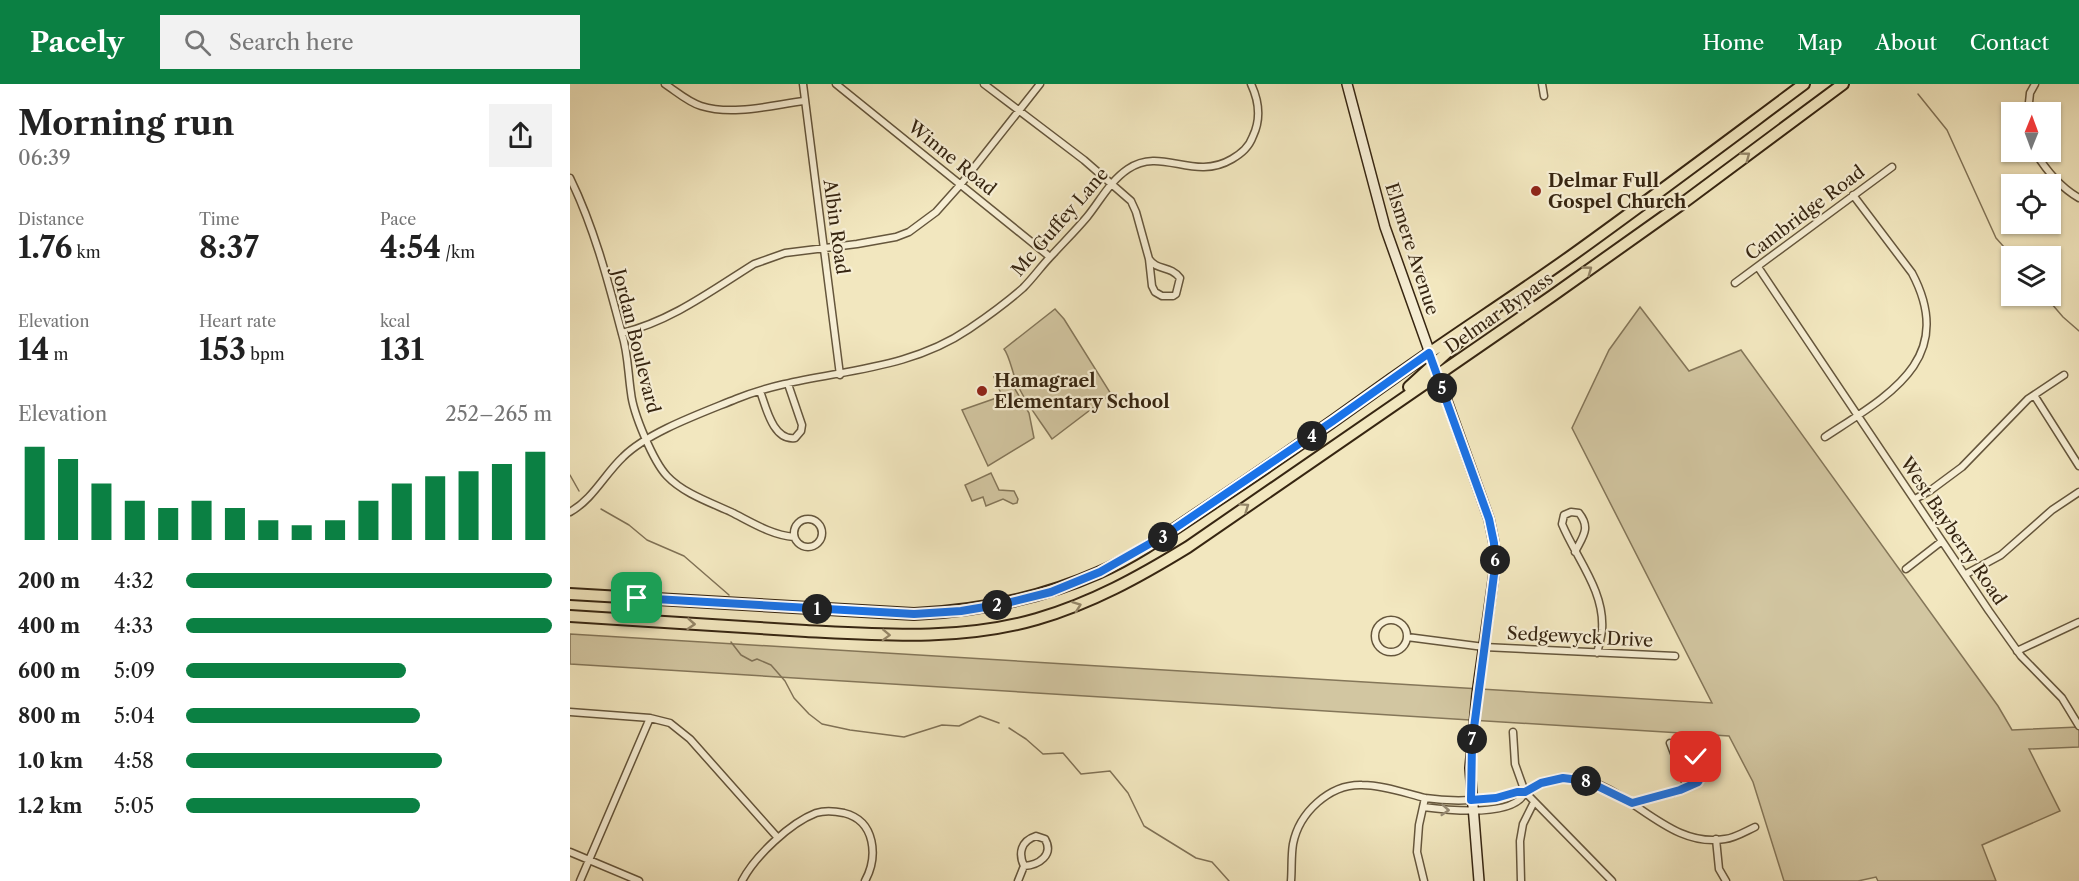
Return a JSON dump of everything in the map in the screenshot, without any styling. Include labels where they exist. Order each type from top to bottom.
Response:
[{"type":"main road","name":"Elsmere Avenue","points":[[1347,84],[1385,227],[1489,519],[1494,543],[1495,567],[1472,743],[1471,805],[1479,881]]},
{"type":"main road","name":"Delmar Bypass","points":[[570,594],[914,614],[961,611],[1003,604],[1051,592],[1100,572],[1165,535],[1333,421],[1625,217],[1804,84]]},
{"type":"main road","name":"Delmar Bypass","points":[[1435,370],[1683,203],[1843,84]]},
{"type":"main road","points":[[570,616],[893,635],[979,631],[1035,620],[1089,601],[1133,581],[1188,547],[1331,448],[1435,370],[1457,341],[1527,286]]},
{"type":"street","points":[[665,84],[694,104],[716,110],[745,109],[804,101]]},
{"type":"street","name":"Albin Road","points":[[803,84],[840,375]]},
{"type":"street","name":"Winne Road","points":[[836,84],[1050,257]]},
{"type":"street","points":[[984,84],[1112,183],[1131,201],[1149,259],[1152,286],[1155,292],[1162,296],[1176,294],[1180,278],[1174,271],[1155,265],[1149,259]]},
{"type":"street","points":[[622,333],[644,328],[663,320],[754,264],[785,253],[877,241],[909,232],[936,212],[961,184],[1040,84]]},
{"type":"street","name":"Mc Guffey Lane","points":[[570,512],[588,499],[623,457],[646,440],[760,391],[897,362],[956,337],[999,308],[1021,289],[1086,218],[1112,183],[1125,171],[1141,162],[1159,161],[1210,168],[1221,165],[1244,151],[1252,141],[1258,119],[1256,94],[1251,84]]},
{"type":"street","points":[[1542,84],[1544,96]]},
{"type":"street","points":[[2029,102],[2030,93],[2035,84]]},
{"type":"street","points":[[2042,162],[2057,180],[2079,198]]},
{"type":"street","name":"Cambridge Road","points":[[1735,283],[1892,167]]},
{"type":"street","name":"Jordan Boulevard","points":[[570,178],[589,221],[622,333],[630,371],[632,400],[646,440],[661,468],[674,482],[692,494],[775,533],[794,537],[798,543],[805,546],[817,544],[823,534],[816,521],[802,521],[795,529],[794,537]]},
{"type":"street","points":[[1825,437],[1895,389],[1909,373],[1924,347],[1926,321],[1919,287],[1912,273],[1853,195]]},
{"type":"street","name":"West Bayberry Road","points":[[1758,267],[2017,651],[2062,698],[2079,726]]},
{"type":"street","points":[[1915,499],[1962,467],[2034,395],[2064,375]]},
{"type":"street","points":[[760,391],[778,432],[785,438],[795,438],[801,431],[802,425],[788,384]]},
{"type":"street","points":[[2034,395],[2079,466]]},
{"type":"street","points":[[1966,574],[2001,555],[2052,510],[2079,492]]},
{"type":"street","points":[[1575,552],[1586,529],[1586,521],[1579,513],[1571,512],[1564,515],[1562,524],[1575,552],[1591,580],[1601,612],[1602,628],[1598,653]]},
{"type":"street","points":[[1906,569],[1942,542]]},
{"type":"street","points":[[1391,620],[1404,627],[1407,637],[1398,650],[1388,652],[1378,646],[1374,637],[1377,627],[1391,620]]},
{"type":"street","points":[[2017,651],[2079,622]]},
{"type":"street","name":"Sedgewyck Drive","points":[[1407,637],[1484,647],[1675,656]]},
{"type":"street","points":[[570,712],[650,718],[679,728],[778,838]]},
{"type":"street","points":[[580,881],[650,718]]},
{"type":"street","points":[[1513,732],[1515,764],[1525,792],[1612,881]]},
{"type":"street","points":[[1670,743],[1688,787]]},
{"type":"street","points":[[1632,803],[1673,793],[1700,780],[1701,769],[1693,754],[1676,759]]},
{"type":"street","points":[[1423,807],[1447,811],[1517,792],[1525,792],[1553,779],[1576,778],[1600,786],[1632,803],[1680,834],[1696,839],[1726,839],[1755,827]]},
{"type":"street","points":[[1291,881],[1293,844],[1300,822],[1312,806],[1331,792],[1360,784],[1425,798],[1504,807],[1522,799],[1525,792]]},
{"type":"street","points":[[1424,881],[1418,852],[1419,825],[1425,798]]},
{"type":"street","points":[[1521,881],[1520,841],[1523,824],[1534,802]]},
{"type":"street","points":[[742,881],[751,867],[778,838],[802,820],[828,811],[848,814],[865,826],[873,844],[872,865],[865,881]]},
{"type":"street","points":[[1018,881],[1024,866],[1020,856],[1026,840],[1036,836],[1045,839],[1048,848],[1046,857],[1037,864],[1024,866]]},
{"type":"street","points":[[1716,839],[1718,865],[1726,881]]},
{"type":"street","points":[[570,852],[639,881]]},
{"type":"shaded area","points":[[1640,307],[1689,371],[1741,350],[1998,706],[2012,730],[2079,727],[2079,747],[2029,749],[2060,811],[1982,845],[1996,881],[1878,881],[1876,877],[1858,881],[1784,881],[1753,782],[1729,736],[570,664],[570,634],[1712,703],[1572,428],[1609,350]]},
{"type":"shaded area","points":[[1055,309],[1064,319],[1111,394],[1052,439],[1023,395],[1004,349]]},
{"type":"shaded area","points":[[1005,372],[1029,413],[1034,438],[988,466],[962,410],[1002,396],[994,377]]},
{"type":"shaded area","points":[[991,473],[999,490],[1014,491],[1018,499],[1017,503],[1013,504],[1003,499],[986,506],[983,497],[972,501],[965,485]]},
{"type":"waterway","points":[[1918,94],[1947,130],[1996,238],[2003,246]]},
{"type":"waterway","points":[[2054,306],[2079,331]]},
{"type":"waterway","points":[[570,475],[579,491]]},
{"type":"waterway","points":[[601,509],[629,525],[647,540],[684,556],[729,595]]},
{"type":"waterway","points":[[731,642],[741,655],[752,661],[757,659],[771,665],[785,681],[794,698],[822,724],[904,737],[942,725],[959,726],[980,716],[999,723]]},
{"type":"waterway","points":[[1009,728],[1043,754],[1063,753],[1081,774],[1110,771],[1128,793],[1144,826],[1196,858],[1212,862],[1229,881]]},
{"type":"place","name":"Delmar Full Gospel Church","points":[[1536,191]]},
{"type":"place","name":"Hamagrael Elementary School","points":[[982,391]]},
{"type":"route","points":[[637,598],[914,614],[961,611],[1003,604],[1051,592],[1100,572],[1137,553],[1333,421],[1429,353],[1489,519],[1495,553],[1472,743],[1471,800],[1525,792],[1553,779],[1576,778],[1600,786],[1632,803],[1673,793],[1698,782],[1702,772],[1696,757]]}]
